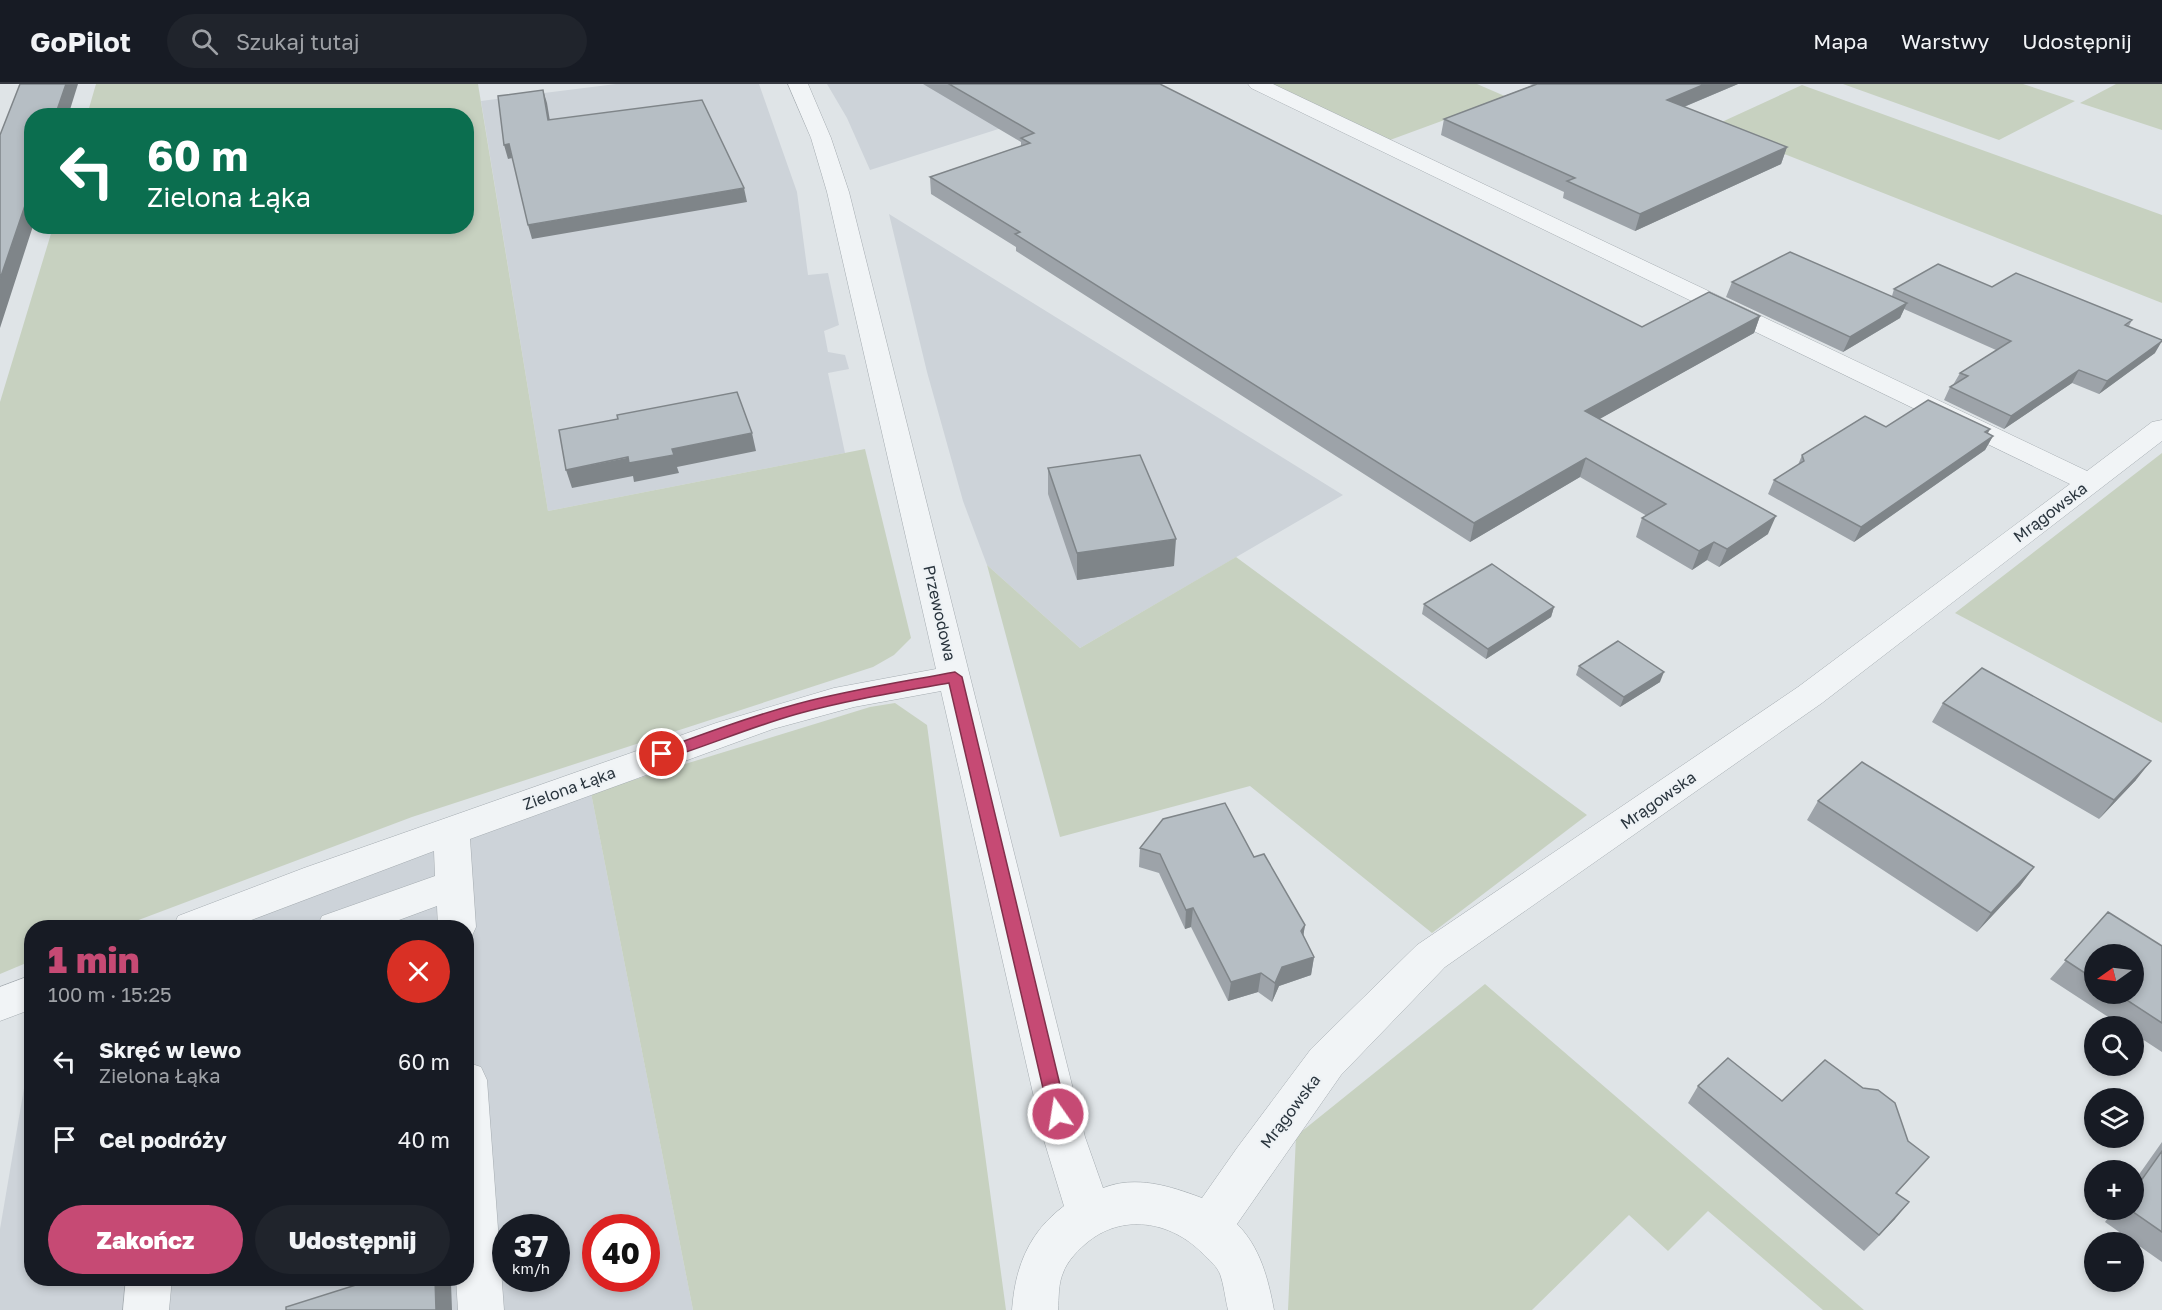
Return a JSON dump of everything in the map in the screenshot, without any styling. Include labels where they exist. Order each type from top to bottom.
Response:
[{"type":"street","name":"Przewodowa","points":[[798,84],[820,138],[838,192],[1064,1137],[1089,1214]]},
{"type":"street","points":[[1258,84],[2089,482]]},
{"type":"street","name":"Mrągowska","points":[[1209,1226],[1252,1162],[1326,1062],[1431,956],[1810,695],[2162,428]]},
{"type":"street","name":"Zielona Łąka","points":[[209,920],[291,887],[737,727],[858,694],[955,677]]},
{"type":"street","points":[[451,831],[457,920]]},
{"type":"street","points":[[355,920],[454,884]]},
{"type":"street","points":[[0,1004],[24,995]]},
{"type":"street","points":[[1035,1310],[1036,1287],[1046,1257],[1064,1232],[1089,1214],[1119,1203],[1149,1202],[1181,1210],[1209,1226],[1232,1251],[1246,1281],[1251,1310]]},
{"type":"street","points":[[474,1203],[481,1310]]},
{"type":"street","points":[[146,1310],[148,1286]]},
{"type":"shaded area","points":[[616,84],[759,84],[797,192],[808,275],[828,273],[839,325],[824,331],[828,352],[845,355],[849,369],[828,373],[845,453],[548,511],[481,101]]},
{"type":"shaded area","points":[[827,84],[1003,84],[1052,112],[870,170],[847,118]]},
{"type":"shaded area","points":[[889,214],[1343,495],[1080,648],[987,565],[963,501],[927,372]]},
{"type":"shaded area","points":[[591,793],[693,1310],[0,1310],[0,1229],[24,1088],[24,1286],[474,1286],[474,920],[244,920],[278,904]]},
{"type":"green space","points":[[96,84],[478,84],[548,511],[865,449],[911,638],[894,655],[873,667],[412,817],[139,920],[24,920],[24,964],[0,974],[0,402],[51,234],[474,234],[474,108],[89,108]]},
{"type":"green space","points":[[1272,84],[1477,84],[1507,97],[1390,140]]},
{"type":"green space","points":[[1843,84],[2023,84],[2075,101],[1999,140]]},
{"type":"green space","points":[[2116,84],[2162,84],[2162,130],[2080,103]]},
{"type":"green space","points":[[1802,85],[2162,215],[2162,303],[1713,126]]},
{"type":"green space","points":[[2162,453],[2162,723],[1955,613]]},
{"type":"green space","points":[[1236,557],[1587,815],[1432,933],[1250,786],[1060,837],[987,565],[1080,648]]},
{"type":"green space","points":[[895,703],[927,725],[1006,1310],[693,1310],[591,793],[870,707]]},
{"type":"green space","points":[[1485,984],[1864,1310],[1823,1310],[1708,1211],[1668,1251],[1629,1215],[1532,1310],[1288,1310],[1296,1136]]},
{"type":"building","points":[[20,84],[66,84],[58,108],[24,108],[24,208],[0,279],[0,135]]},
{"type":"building","points":[[949,84],[1160,84],[1642,327],[1709,292],[1760,316],[1585,411],[1776,516],[1727,549],[1714,542],[1699,551],[1642,518],[1666,504],[1586,458],[1474,523],[1015,234],[1020,232],[930,177],[1030,143],[1021,138],[1034,133]]},
{"type":"building","points":[[1537,84],[1705,84],[1667,100],[1787,147],[1640,214],[1567,181],[1575,178],[1444,119]]},
{"type":"building","points":[[543,90],[548,120],[702,100],[744,188],[528,225],[509,144],[504,145],[498,96]]},
{"type":"building","points":[[1790,252],[1907,303],[1850,337],[1732,282]]},
{"type":"building","points":[[1938,264],[1992,287],[2016,273],[2132,320],[2125,325],[2162,341],[2107,381],[2079,370],[2011,416],[1950,387],[1968,376],[1960,373],[2011,341],[1894,289]]},
{"type":"building","points":[[737,392],[752,433],[672,449],[674,455],[629,463],[628,457],[566,470],[559,430],[618,419],[617,415]]},
{"type":"building","points":[[1928,400],[1990,429],[1985,432],[1993,436],[1861,527],[1774,480],[1804,461],[1802,455],[1865,416],[1886,427]]},
{"type":"building","points":[[1140,455],[1176,539],[1077,553],[1048,468]]},
{"type":"building","points":[[1492,564],[1554,607],[1488,649],[1424,604]]},
{"type":"building","points":[[1618,641],[1664,672],[1624,697],[1579,666]]},
{"type":"building","points":[[1982,668],[2151,761],[2114,800],[1943,703]]},
{"type":"building","points":[[1862,762],[2034,867],[1991,913],[1818,801]]},
{"type":"building","points":[[1225,803],[1254,857],[1264,854],[1305,925],[1301,931],[1314,957],[1282,967],[1275,983],[1261,973],[1231,982],[1193,908],[1186,910],[1160,854],[1140,848],[1163,819]]},
{"type":"building","points":[[2108,912],[2162,946],[2162,1023],[2133,1004],[2144,1004],[2144,944],[2084,944],[2084,972],[2065,960]]},
{"type":"building","points":[[1728,1058],[1782,1101],[1825,1060],[1863,1088],[1878,1090],[1895,1103],[1908,1141],[1929,1157],[1896,1193],[1909,1202],[1879,1235],[1698,1086]]},
{"type":"building","points":[[2162,1151],[2162,1232],[2144,1219],[2144,1176]]},
{"type":"building","points":[[353,1286],[435,1286],[436,1310],[286,1310],[286,1307]]},
{"type":"route","points":[[662,754],[727,730],[797,709],[858,694],[955,677],[1058,1114]]}]
